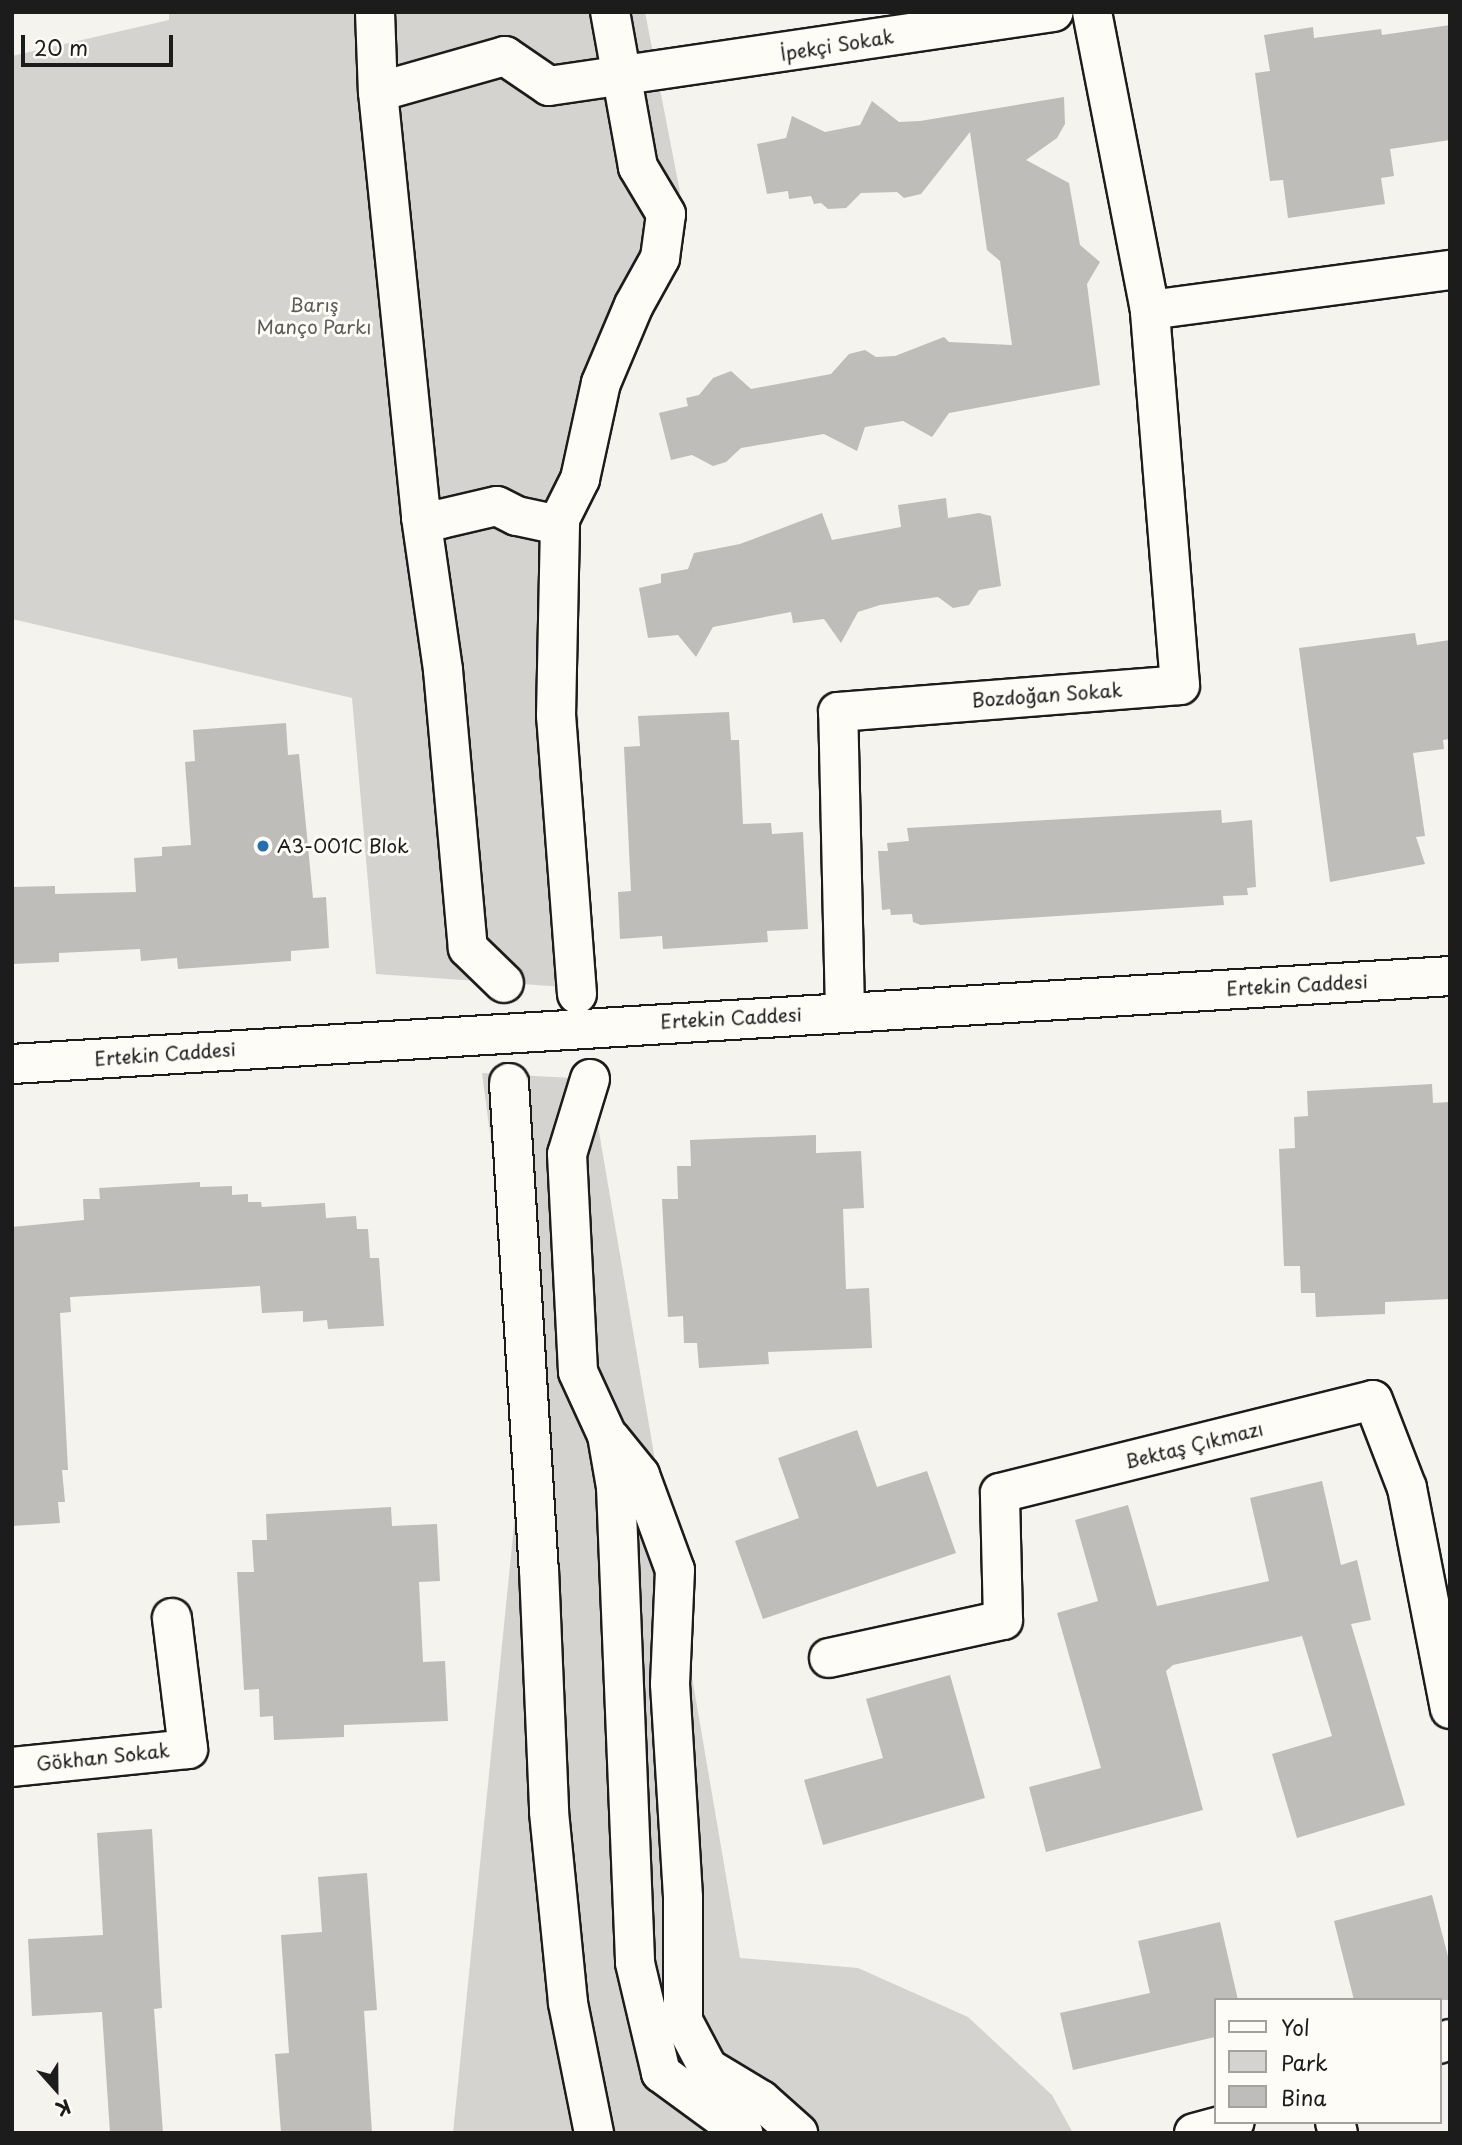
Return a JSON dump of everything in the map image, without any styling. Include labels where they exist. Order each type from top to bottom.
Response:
[{"type":"street","points":[[375,12],[378,92],[421,517],[443,670],[468,948],[504,983]]},
{"type":"street","points":[[577,995],[556,716],[559,525],[580,480],[601,383],[634,305],[660,258],[666,214],[638,167],[610,12]]},
{"type":"street","name":"İpekçi Sokak","points":[[378,92],[505,56],[549,86],[620,79],[1054,12]]},
{"type":"street","points":[[1092,12],[1150,310],[1450,270]]},
{"type":"street","name":"Bozdoğan Sokak","points":[[845,1011],[838,712],[1180,685],[1150,310]]},
{"type":"street","points":[[421,517],[441,519],[497,506],[517,516],[559,525]]},
{"type":"street","name":"Ertekin Caddesi","points":[[12,1064],[1450,976]]},
{"type":"street","points":[[590,1079],[567,1154],[578,1371],[607,1434],[640,1475],[675,1570],[670,1684],[683,1898],[683,2021],[708,2068],[761,2100],[798,2133]]},
{"type":"street","points":[[509,1083],[540,1569],[549,1812],[568,2003],[587,2132]]},
{"type":"street","name":"Bektaş Çıkmazı","points":[[829,1658],[1003,1620],[1000,1493],[1373,1400],[1407,1488],[1450,1709]]},
{"type":"street","points":[[607,1434],[616,1487],[635,1963],[662,2073],[743,2133]]},
{"type":"street","name":"Gökhan Sokak","points":[[12,1767],[188,1749],[172,1618]]},
{"type":"street","points":[[1194,2133],[1228,2124]]},
{"type":"green space","name":"Barış Manço Parkı","points":[[169,12],[645,12],[680,192],[566,502],[594,989],[376,974],[352,698],[12,619],[12,56],[169,20]]},
{"type":"green space","points":[[482,1073],[590,1079],[740,1958],[858,1968],[968,2017],[1052,2095],[1073,2133],[453,2133],[526,1406]]},
{"type":"building","points":[[1450,25],[1450,140],[1390,149],[1394,176],[1381,178],[1385,204],[1288,218],[1283,180],[1270,181],[1255,73],[1270,71],[1264,35],[1313,27],[1314,38],[1381,29],[1382,35]]},
{"type":"building","points":[[1064,97],[1065,124],[1057,138],[1026,160],[1069,183],[1080,245],[1100,262],[1087,284],[1100,385],[949,413],[932,437],[903,421],[865,427],[857,451],[824,434],[741,448],[726,462],[713,466],[692,455],[671,460],[659,413],[688,406],[686,398],[699,395],[713,378],[731,371],[751,389],[831,374],[849,354],[865,350],[876,357],[895,356],[944,337],[949,342],[1012,345],[1000,261],[987,250],[970,132],[921,194],[904,198],[897,192],[861,193],[846,208],[828,209],[821,203],[814,204],[811,196],[789,199],[788,191],[767,194],[757,144],[786,138],[792,116],[825,132],[860,125],[872,101],[899,122],[920,121]]},
{"type":"building","points":[[946,498],[948,518],[979,513],[991,516],[1001,586],[979,590],[969,605],[953,608],[938,597],[880,605],[858,612],[841,643],[824,619],[793,623],[791,612],[713,627],[696,657],[678,635],[648,638],[639,588],[661,583],[661,574],[688,569],[694,553],[740,544],[822,513],[832,540],[901,527],[898,505]]},
{"type":"building","points":[[1415,633],[1417,645],[1450,640],[1450,739],[1443,740],[1444,749],[1413,753],[1425,836],[1416,837],[1425,864],[1330,882],[1299,648]]},
{"type":"building","points":[[729,712],[731,740],[739,740],[743,824],[771,823],[772,834],[803,832],[808,929],[767,931],[768,942],[663,949],[662,936],[620,939],[618,892],[631,891],[624,747],[640,746],[638,716]]},
{"type":"building","name":"A3-001C Blok","points":[[286,723],[288,755],[299,754],[313,898],[326,897],[329,948],[291,951],[291,961],[178,969],[177,958],[141,961],[140,949],[59,953],[59,962],[12,964],[12,887],[55,886],[55,894],[136,892],[134,858],[162,856],[162,847],[191,845],[185,762],[195,761],[193,730]]},
{"type":"building","points":[[1221,810],[1222,823],[1252,820],[1256,887],[1247,888],[1248,895],[1223,896],[1224,905],[921,925],[913,922],[912,914],[891,915],[890,909],[882,910],[878,851],[888,851],[887,843],[909,841],[907,828]]},
{"type":"building","points":[[1432,1084],[1433,1103],[1450,1102],[1450,1299],[1385,1302],[1385,1314],[1316,1317],[1315,1293],[1301,1293],[1300,1266],[1284,1266],[1279,1149],[1295,1148],[1294,1117],[1308,1116],[1307,1091]]},
{"type":"building","points":[[816,1135],[816,1153],[861,1151],[864,1208],[843,1209],[846,1289],[869,1288],[872,1348],[768,1352],[769,1364],[699,1368],[697,1343],[684,1343],[683,1316],[668,1317],[662,1199],[678,1199],[677,1166],[691,1166],[690,1140]]},
{"type":"building","points":[[200,1182],[200,1187],[232,1186],[232,1195],[248,1194],[248,1202],[261,1202],[262,1207],[325,1203],[326,1218],[356,1216],[357,1229],[368,1229],[370,1258],[379,1258],[384,1326],[328,1329],[327,1320],[303,1322],[303,1311],[262,1313],[260,1286],[70,1297],[71,1312],[60,1313],[68,1470],[62,1470],[65,1502],[58,1502],[60,1523],[12,1526],[12,1227],[84,1220],[83,1199],[100,1199],[99,1188]]},
{"type":"building","points":[[857,1430],[877,1487],[927,1471],[956,1553],[763,1619],[735,1541],[799,1518],[778,1458]]},
{"type":"building","points":[[1322,1481],[1341,1565],[1357,1560],[1371,1620],[1351,1624],[1405,1805],[1297,1838],[1272,1754],[1332,1736],[1302,1636],[1173,1665],[1166,1671],[1203,1810],[1046,1852],[1029,1787],[1101,1768],[1057,1613],[1098,1601],[1075,1520],[1128,1505],[1157,1606],[1269,1581],[1250,1498]]},
{"type":"building","points":[[391,1507],[392,1526],[437,1524],[440,1581],[419,1582],[423,1662],[445,1661],[448,1721],[344,1725],[344,1737],[274,1740],[273,1716],[260,1717],[259,1689],[244,1690],[237,1572],[254,1572],[252,1540],[267,1540],[266,1514]]},
{"type":"building","points":[[950,1675],[985,1798],[823,1845],[804,1780],[883,1758],[866,1699]]},
{"type":"building","points":[[152,1829],[162,2008],[154,2009],[163,2133],[110,2133],[102,2012],[32,2016],[28,1939],[103,1935],[97,1833]]},
{"type":"building","points":[[367,1873],[377,2010],[364,2011],[372,2133],[281,2133],[275,2054],[289,2053],[281,1935],[322,1932],[318,1877]]},
{"type":"building","points":[[1432,1895],[1450,1964],[1450,2000],[1353,1998],[1334,1921]]},
{"type":"building","points":[[1220,1922],[1238,1998],[1214,1998],[1214,2037],[1073,2070],[1060,2013],[1150,1993],[1138,1941]]},
{"type":"place","name":"A3-001C Blok","points":[[263,846]]}]
